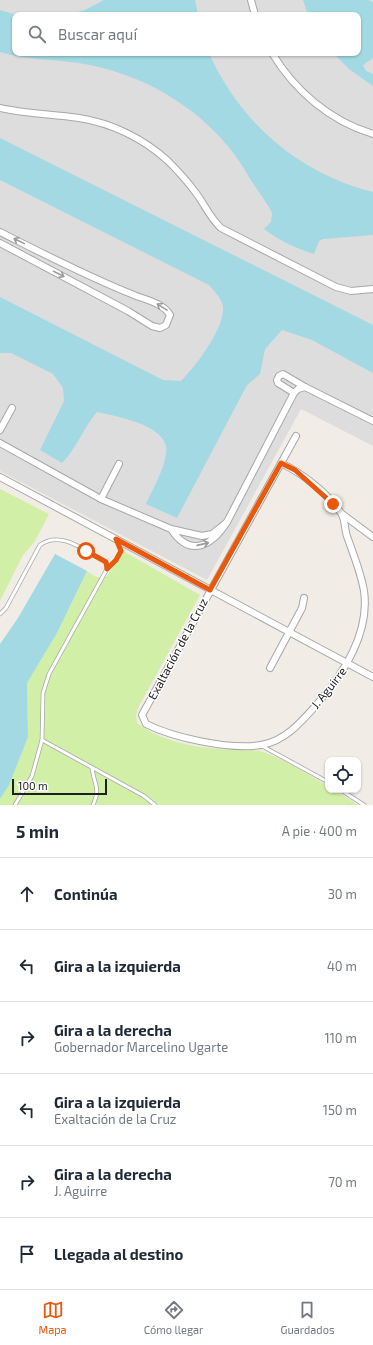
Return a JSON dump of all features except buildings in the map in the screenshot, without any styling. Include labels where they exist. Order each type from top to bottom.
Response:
[{"type":"street","points":[[251,0],[254,12]]},
{"type":"street","points":[[274,56],[290,78],[313,102],[334,117],[373,134]]},
{"type":"street","points":[[0,108],[28,113],[79,118],[120,130],[144,143],[168,161],[189,184],[212,219],[221,228],[336,287],[351,291],[373,289]]},
{"type":"street","points":[[0,232],[112,286],[167,309],[170,315],[166,325],[160,328],[152,326],[128,311],[0,243]]},
{"type":"street","points":[[40,264],[45,255]]},
{"type":"street","points":[[294,393],[278,383],[277,380],[279,376],[283,374],[305,387],[373,421]]},
{"type":"street","points":[[171,529],[177,538],[186,544],[203,545],[212,541],[220,533],[294,393],[305,387]]},
{"type":"street","points":[[0,430],[12,408]]},
{"type":"street","name":"Exaltación de la Cruz","points":[[142,715],[296,436]]},
{"type":"street","points":[[0,443],[101,499],[171,529],[202,536],[212,534],[227,522]]},
{"type":"street","points":[[281,463],[295,470],[321,492],[342,514],[373,537]]},
{"type":"street","points":[[101,499],[120,464]]},
{"type":"street","points":[[0,477],[373,677]]},
{"type":"street","name":"J. Aguirre","points":[[142,715],[146,724],[152,728],[198,741],[215,744],[261,745],[287,734],[298,726],[331,687],[348,663],[362,624],[364,597],[361,578],[346,536],[342,514]]},
{"type":"street","points":[[270,668],[302,608],[304,598]]},
{"type":"lane","points":[[0,614],[6,608],[40,545],[46,540],[54,538],[68,542],[106,562],[107,569]]},
{"type":"lane","points":[[15,805],[32,776],[42,740],[44,693],[49,674],[107,569],[116,560],[121,551],[116,539]]},
{"type":"lane","points":[[42,740],[144,796],[155,805]]},
{"type":"lane","points":[[261,745],[325,780]]},
{"type":"lane","points":[[92,768],[98,786],[97,796],[93,805]]},
{"type":"lane","points":[[345,793],[364,805]]},
{"type":"shaded area","points":[[0,0],[373,0],[373,446],[301,409],[207,580],[0,471]]},
{"type":"green space","points":[[0,489],[49,514],[35,541],[23,555],[0,601]]},
{"type":"green space","points":[[123,551],[200,595],[139,706],[136,715],[137,723],[147,730],[170,740],[194,746],[263,752],[287,763],[325,784],[325,793],[340,793],[358,805],[0,805],[0,799],[9,784],[28,737],[27,683],[57,633],[87,571],[96,577],[106,577],[116,564]]},
{"type":"water","points":[[104,0],[195,0],[197,12],[77,12],[85,10]]},
{"type":"water","points":[[303,0],[368,0],[373,2],[373,58],[363,65],[366,71],[373,74],[373,86],[349,69],[336,56],[361,56],[361,12],[307,12]]},
{"type":"water","points":[[0,10],[12,14],[12,55],[0,52]]},
{"type":"water","points":[[16,56],[211,56],[222,78],[237,101],[255,123],[275,142],[297,158],[321,172],[346,184],[373,192],[373,235],[323,239],[319,241],[314,254],[282,241],[264,229],[271,222],[272,213],[269,206],[236,156],[220,137],[182,104],[138,80],[114,71],[79,63]]},
{"type":"water","points":[[0,138],[373,325],[373,373],[312,340],[282,330],[265,349],[260,374],[247,385],[177,518],[146,504],[163,468],[166,446],[162,438],[156,432],[137,422],[97,412],[72,451],[62,463],[40,450],[64,401],[63,388],[53,374],[11,353],[0,353],[0,297],[163,380],[181,381],[202,356],[216,333],[221,322],[223,311],[222,303],[209,285],[0,180]]},
{"type":"water","points":[[55,554],[87,571],[57,633],[27,683],[28,737],[9,785],[0,799],[0,644],[18,618]]},
{"type":"route","points":[[86,551],[106,562],[108,565],[107,569],[116,560],[121,551],[120,545],[116,539],[210,590],[281,463],[295,470],[333,504]]}]
